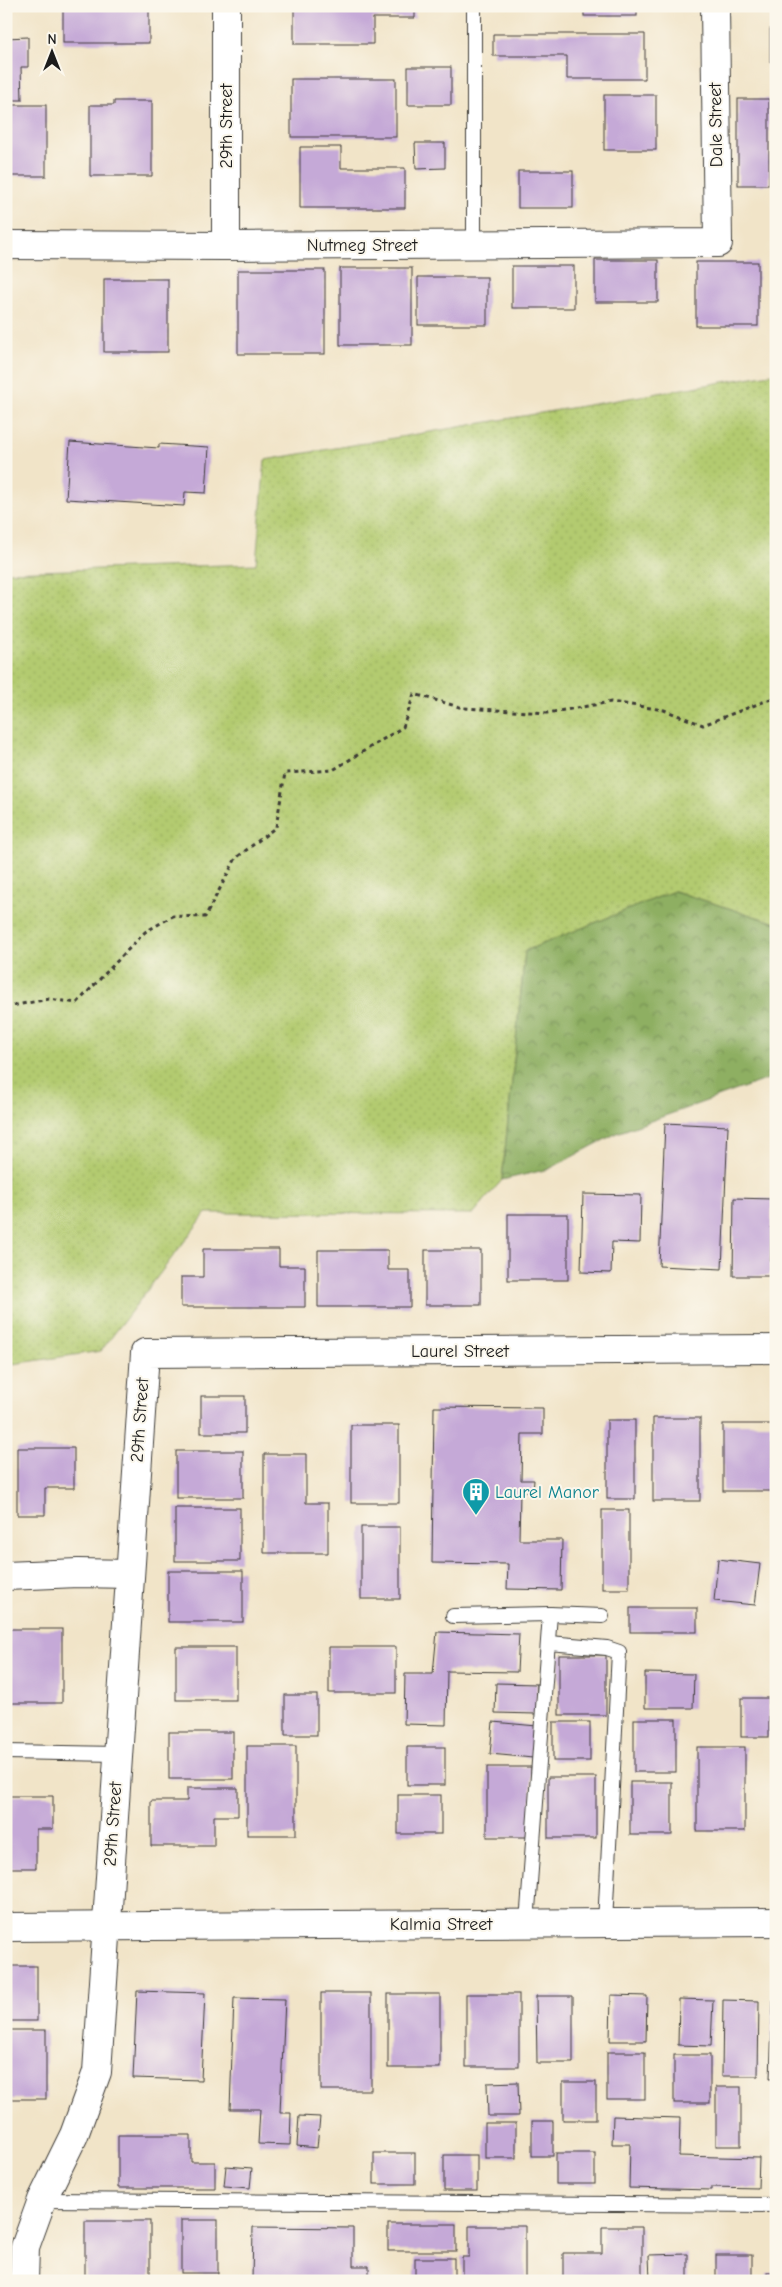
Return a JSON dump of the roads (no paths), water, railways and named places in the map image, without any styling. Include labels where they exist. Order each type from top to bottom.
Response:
[{"type":"street","name":"29th Street","points":[[226,6],[226,246]]},
{"type":"street","name":"Dale Street","points":[[715,6],[718,243]]},
{"type":"street","name":"Nutmeg Street","points":[[6,245],[226,246],[718,243]]},
{"type":"street","name":"Laurel Street","points":[[145,1353],[776,1348]]},
{"type":"street","name":"29th Street","points":[[24,2281],[25,2247],[42,2200],[74,2135],[97,2072],[145,1353]]},
{"type":"street","points":[[6,1576],[78,1573],[130,1574]]},
{"type":"street","name":"Kalmia Street","points":[[6,1926],[776,1922]]},
{"type":"lane","points":[[474,6],[474,245]]},
{"type":"lane","points":[[527,1923],[550,1614]]},
{"type":"lane","points":[[453,1616],[550,1614],[602,1616]]},
{"type":"lane","points":[[548,1643],[607,1648],[619,1652],[605,1923]]},
{"type":"lane","points":[[6,1752],[118,1754]]},
{"type":"lane","points":[[42,2200],[776,2205]]},
{"type":"place","name":"Laurel Manor","points":[[476,1516]]}]
